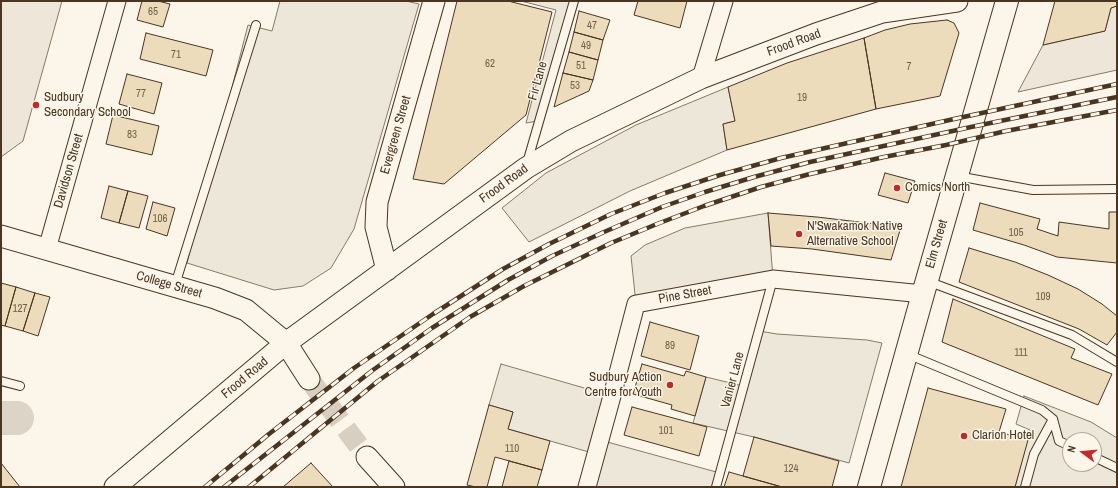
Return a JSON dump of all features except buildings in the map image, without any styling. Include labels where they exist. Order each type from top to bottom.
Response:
[{"type":"main road","name":"Elm Street","points":[[869,487],[1007,1]]},
{"type":"street","name":"Davidson Street","points":[[47,249],[117,1]]},
{"type":"street","name":"Evergreen Street","points":[[387,270],[376,227],[377,202],[434,1]]},
{"type":"street","points":[[701,78],[724,1]]},
{"type":"street","name":"Frood Road","points":[[115,487],[286,343],[526,168],[571,141],[701,78],[881,10],[957,1]]},
{"type":"street","name":"College Street","points":[[1,236],[215,298],[246,310],[286,343],[309,379]]},
{"type":"street","name":"Pine Street","points":[[587,487],[636,304],[773,279],[925,288]]},
{"type":"street","points":[[367,457],[394,487]]},
{"type":"lane","name":"Fir Lane","points":[[526,168],[574,1]]},
{"type":"lane","points":[[174,286],[256,24]]},
{"type":"lane","points":[[957,176],[1033,190],[1117,189]]},
{"type":"lane","name":"Vanier Lane","points":[[716,487],[773,279]]},
{"type":"lane","points":[[925,288],[1072,335],[1117,362]]},
{"type":"lane","points":[[906,354],[1042,410],[1053,419],[1059,441],[1062,442]]},
{"type":"lane","points":[[1,381],[20,386]]},
{"type":"lane","points":[[1025,487],[1034,454],[1053,419]]},
{"type":"lane","points":[[1102,461],[1117,468]]},
{"type":"shaded area","points":[[1,1],[62,1],[23,141],[1,157]]},
{"type":"shaded area","points":[[280,1],[406,1],[419,4],[354,229],[331,268],[303,286],[274,290],[187,263],[248,25],[272,31]]},
{"type":"shaded area","points":[[521,1],[574,1],[538,121],[526,123],[556,10]]},
{"type":"shaded area","points":[[1117,6],[1117,70],[1018,92],[1043,45],[1105,31],[1111,8]]},
{"type":"shaded area","points":[[728,87],[735,121],[723,124],[727,150],[630,191],[529,242],[502,208],[546,173],[636,125]]},
{"type":"shaded area","points":[[768,213],[773,279],[636,304],[631,256],[645,245],[685,228]]},
{"type":"shaded area","points":[[759,331],[777,334],[867,340],[882,343],[849,463],[754,437],[693,423],[706,377],[743,386]]},
{"type":"shaded area","points":[[501,364],[612,396],[600,440],[720,473],[716,487],[587,487],[596,454],[508,429],[513,412],[489,405]]},
{"type":"shaded area","points":[[1024,396],[1091,422],[1117,438],[1117,487],[1015,487],[1030,430],[1016,424]]},
{"type":"waterway","points":[[1,418],[17,418]]},
{"type":"tunnel","points":[[309,379],[367,457]]},
{"type":"railway","points":[[205,487],[269,434],[354,368],[433,314],[503,269],[549,244],[611,214],[665,193],[720,175],[781,158],[1117,84]]},
{"type":"railway","points":[[224,487],[373,370],[432,328],[508,280],[552,256],[604,232],[662,207],[705,192],[810,162],[1117,97]]},
{"type":"railway","points":[[249,487],[378,381],[470,317],[524,286],[611,243],[704,206],[761,187],[810,174],[1006,131],[1117,110]]},
{"type":"place","name":"Sudbury Secondary School","points":[[36,105]]},
{"type":"place","name":"Comics North","points":[[897,188]]},
{"type":"place","name":"N'Swakamok Native Alternative School","points":[[799,234]]},
{"type":"place","name":"Sudbury Action Centre for Youth","points":[[670,385]]},
{"type":"place","name":"Clarion Hotel","points":[[964,436]]}]
